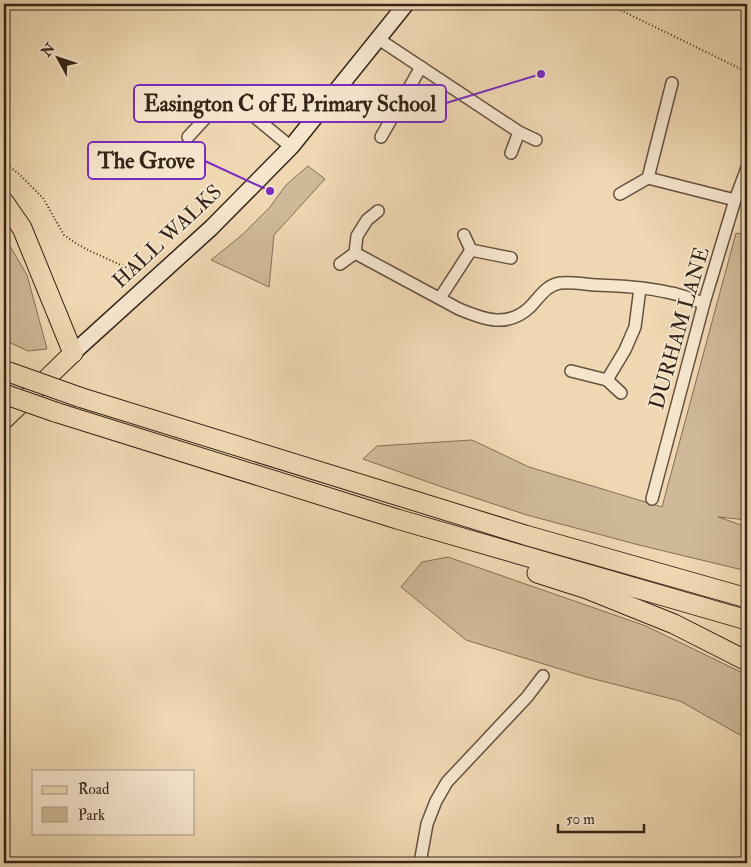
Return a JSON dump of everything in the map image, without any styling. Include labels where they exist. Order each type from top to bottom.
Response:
[{"type":"highway","points":[[4,202],[22,228],[74,353]]},
{"type":"highway","points":[[5,370],[79,397],[525,535],[747,598]]},
{"type":"highway","points":[[4,394],[55,412],[397,519],[747,620]]},
{"type":"highway","points":[[397,519],[524,568],[587,589],[674,624],[747,662]]},
{"type":"highway","points":[[525,535],[747,586]]},
{"type":"main road","name":"HALL WALKS","points":[[4,420],[74,353],[211,228],[291,147],[406,4]]},
{"type":"street","points":[[378,38],[520,132],[536,140]]},
{"type":"street","points":[[381,137],[421,67]]},
{"type":"street","points":[[648,178],[672,83]]},
{"type":"street","points":[[188,137],[224,98],[230,98],[240,104],[291,147]]},
{"type":"street","points":[[511,153],[520,132]]},
{"type":"street","name":"DURHAM LANE","points":[[652,499],[704,303],[735,200],[747,168]]},
{"type":"street","points":[[620,194],[648,178],[735,200]]},
{"type":"street","points":[[340,264],[355,253],[357,236],[367,220],[378,211]]},
{"type":"street","points":[[464,235],[471,250]]},
{"type":"street","points":[[440,298],[471,250]]},
{"type":"street","points":[[471,250],[511,258]]},
{"type":"street","points":[[355,253],[476,316],[494,320],[514,318],[530,306],[546,290],[559,283],[626,286],[671,293],[704,303]]},
{"type":"street","points":[[608,380],[625,350],[635,327],[640,288]]},
{"type":"street","points":[[571,371],[608,380],[621,394]]},
{"type":"street","points":[[420,863],[428,824],[436,801],[448,782],[527,697],[543,676]]},
{"type":"path","points":[[608,4],[747,72]]},
{"type":"path","points":[[4,163],[43,198],[64,236],[90,251],[155,280]]},
{"type":"green space","points":[[308,166],[325,179],[274,235],[269,287],[211,260],[242,235],[270,207],[286,185]]},
{"type":"green space","points":[[736,233],[747,235],[747,520],[718,517],[747,527],[747,571],[527,515],[363,459],[377,446],[472,440],[529,467],[662,507]]},
{"type":"green space","points":[[4,236],[27,275],[47,349],[28,351],[4,340]]},
{"type":"green space","points":[[448,557],[646,626],[747,675],[747,739],[680,701],[586,677],[466,640],[401,587],[422,562]]},
{"type":"place","name":"Easington C of E Primary School","points":[[541,74]]},
{"type":"place","name":"The Grove","points":[[270,191]]}]
